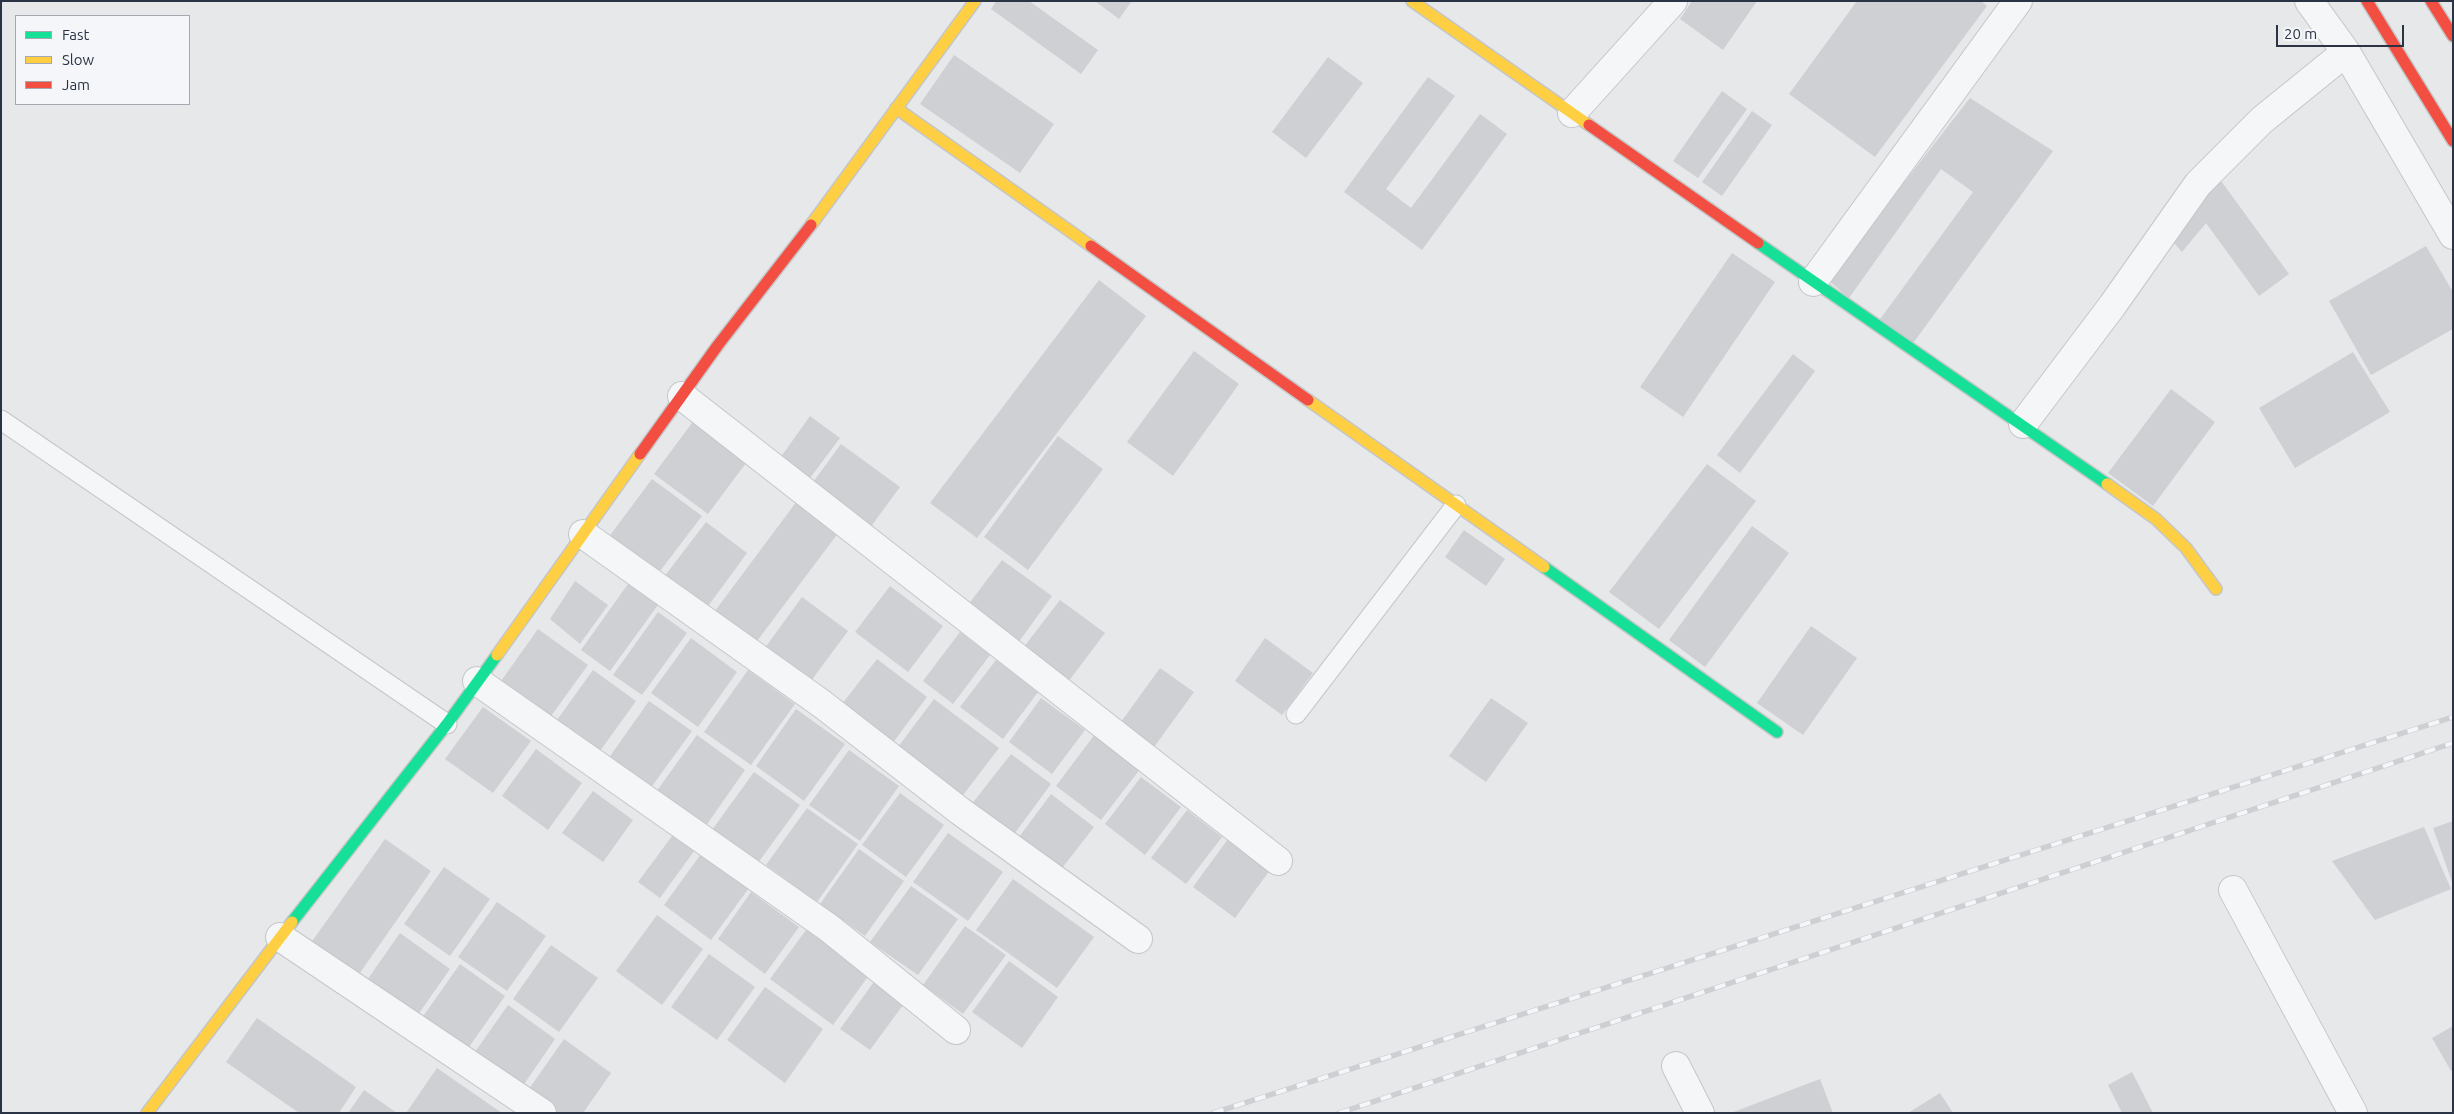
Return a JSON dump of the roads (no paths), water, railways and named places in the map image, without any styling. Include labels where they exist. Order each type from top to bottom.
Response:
[{"type":"street","points":[[147,1113],[280,937],[447,724],[718,345],[834,195],[975,1]]},
{"type":"street","points":[[1412,1],[1813,282],[2023,424],[2156,519],[2186,548],[2216,589]]},
{"type":"street","points":[[1572,113],[1673,1]]},
{"type":"street","points":[[1813,282],[2018,1]]},
{"type":"street","points":[[2309,1],[2346,52],[2453,235]]},
{"type":"street","points":[[2367,1],[2423,89],[2453,141]]},
{"type":"street","points":[[2431,1],[2453,36]]},
{"type":"street","points":[[2023,424],[2112,306],[2198,184],[2262,120],[2346,52]]},
{"type":"street","points":[[896,108],[1777,732]]},
{"type":"street","points":[[682,396],[1278,861]]},
{"type":"street","points":[[583,534],[814,699],[960,811],[1138,938]]},
{"type":"street","points":[[477,681],[829,928],[956,1030]]},
{"type":"street","points":[[2233,890],[2353,1113]]},
{"type":"street","points":[[280,937],[542,1113]]},
{"type":"street","points":[[1676,1066],[1700,1113]]},
{"type":"lane","points":[[1,420],[447,724]]},
{"type":"lane","points":[[1296,714],[1456,505]]},
{"type":"railway","points":[[1213,1113],[2453,717]]},
{"type":"railway","points":[[1339,1113],[2453,743]]}]
